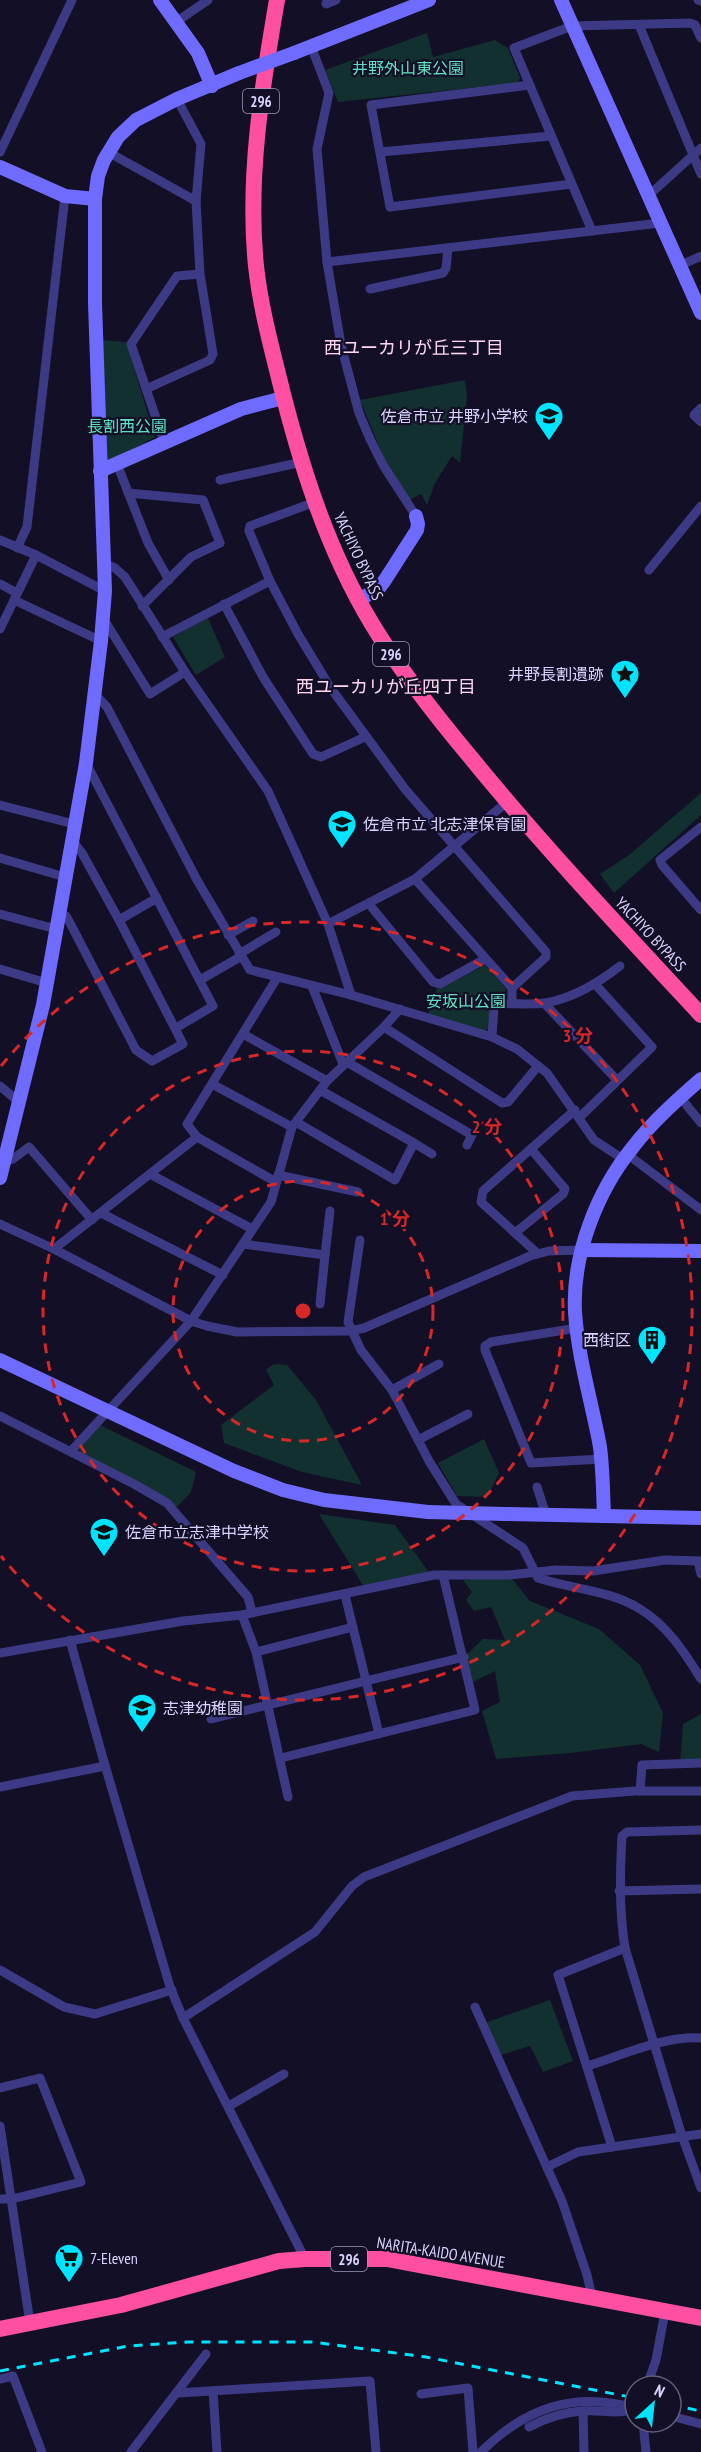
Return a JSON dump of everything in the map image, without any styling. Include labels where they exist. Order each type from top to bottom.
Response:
[{"type":"highway","name":"YACHIYO BYPASS","points":[[277,0],[262,83],[256,147],[254,203],[256,264],[264,318],[283,398],[315,502],[359,600],[395,661],[424,701],[507,802],[701,1015]]},
{"type":"highway","name":"NARITA-KAIDO AVENUE","points":[[0,2329],[121,2305],[279,2261],[305,2259],[387,2259],[701,2318]]},
{"type":"street","points":[[0,152],[72,0]]},
{"type":"street","points":[[160,0],[198,53],[212,86]]},
{"type":"street","points":[[176,22],[207,0]]},
{"type":"street","points":[[327,0],[326,4],[336,0]]},
{"type":"street","points":[[1,1171],[47,983],[86,763],[105,591],[95,303],[95,199],[98,176],[108,152],[118,137],[136,120],[177,99],[239,73],[428,0]]},
{"type":"street","points":[[561,0],[701,313]]},
{"type":"street","points":[[592,231],[514,48],[572,26],[690,22],[695,25],[701,38]]},
{"type":"street","points":[[639,25],[701,174]]},
{"type":"street","points":[[311,46],[329,93],[317,149],[327,262],[341,345],[359,413],[383,465],[416,516],[418,524],[417,530],[379,588],[359,600]]},
{"type":"street","points":[[530,85],[371,105],[390,207],[572,184]]},
{"type":"street","points":[[146,390],[212,357],[200,274],[196,201],[201,144],[177,99]]},
{"type":"street","points":[[381,152],[551,136]]},
{"type":"street","points":[[648,196],[701,148]]},
{"type":"street","points":[[108,152],[196,201]]},
{"type":"street","points":[[0,167],[65,196],[95,199]]},
{"type":"street","points":[[17,548],[27,527],[65,196]]},
{"type":"street","points":[[327,262],[660,223]]},
{"type":"street","points":[[370,289],[443,273],[446,268],[448,248]]},
{"type":"street","points":[[679,266],[701,256]]},
{"type":"street","points":[[164,442],[131,344],[177,276],[200,274]]},
{"type":"street","points":[[100,471],[241,409],[283,398]]},
{"type":"street","points":[[701,408],[694,415],[701,422]]},
{"type":"street","points":[[220,480],[302,462]]},
{"type":"street","points":[[117,464],[148,543],[169,580]]},
{"type":"street","points":[[128,493],[203,500],[220,543],[195,554],[142,606]]},
{"type":"street","points":[[315,502],[249,528],[258,556],[298,634],[330,687],[365,736],[405,789],[546,952],[546,957],[512,988]]},
{"type":"street","points":[[649,570],[701,506]]},
{"type":"street","points":[[0,540],[36,555],[105,591]]},
{"type":"street","points":[[0,629],[36,555]]},
{"type":"street","points":[[103,563],[120,572],[185,672],[268,791],[328,924],[351,995]]},
{"type":"street","points":[[162,637],[270,581]]},
{"type":"street","points":[[0,584],[16,597],[100,641]]},
{"type":"street","points":[[224,604],[263,676],[313,754],[321,757],[365,736]]},
{"type":"street","points":[[102,616],[150,694],[185,672]]},
{"type":"street","points":[[94,693],[108,707],[196,880],[250,970],[400,1009],[492,1037],[517,1049],[553,1079],[594,1140],[625,1156],[701,1210]]},
{"type":"street","points":[[86,763],[213,1006],[176,1028]]},
{"type":"street","points":[[328,924],[415,879],[507,802]]},
{"type":"street","points":[[0,805],[74,824]]},
{"type":"street","points":[[701,828],[660,860],[701,910]]},
{"type":"street","points":[[58,914],[66,916],[136,1050],[152,1061],[183,1044],[119,920],[82,853],[72,840]]},
{"type":"street","points":[[0,858],[65,877]]},
{"type":"street","points":[[415,879],[512,988],[512,1003]]},
{"type":"street","points":[[119,920],[157,898]]},
{"type":"street","points":[[369,904],[434,982],[440,984],[485,959]]},
{"type":"street","points":[[0,914],[56,929]]},
{"type":"street","points":[[228,935],[253,921]]},
{"type":"street","points":[[200,980],[276,932]]},
{"type":"street","points":[[492,1037],[494,1007],[498,1004],[544,1003],[596,984],[620,966]]},
{"type":"street","points":[[0,969],[47,983]]},
{"type":"street","points":[[277,978],[187,1124],[197,1137],[277,1179],[358,1192]]},
{"type":"street","points":[[537,1253],[480,1202],[483,1191],[617,1080],[652,1047],[596,984]]},
{"type":"street","points":[[312,986],[345,1063],[472,1135],[467,1146]]},
{"type":"street","points":[[544,1003],[617,1080]]},
{"type":"street","points":[[71,1451],[191,1321],[271,1202],[294,1125],[327,1081],[400,1009]]},
{"type":"street","points":[[384,1027],[502,1103],[508,1102],[538,1066]]},
{"type":"street","points":[[243,1034],[327,1081]]},
{"type":"street","points":[[604,1516],[601,1459],[577,1328],[575,1294],[582,1250],[601,1198],[625,1156],[680,1097],[701,1079]]},
{"type":"street","points":[[212,1084],[395,1180],[414,1143]]},
{"type":"street","points":[[0,1086],[19,1102]]},
{"type":"street","points":[[320,1090],[432,1154]]},
{"type":"street","points":[[680,1097],[701,1123]]},
{"type":"street","points":[[54,1249],[197,1137]]},
{"type":"street","points":[[1,1171],[29,1147],[92,1220]]},
{"type":"street","points":[[515,1233],[563,1194],[565,1189],[531,1149]]},
{"type":"street","points":[[150,1174],[252,1229]]},
{"type":"street","points":[[320,1304],[330,1211]]},
{"type":"street","points":[[101,1213],[223,1275]]},
{"type":"street","points":[[0,1224],[54,1249],[191,1321],[215,1329],[237,1332],[351,1331],[364,1328],[537,1253],[582,1250],[701,1251]]},
{"type":"street","points":[[360,1240],[348,1322],[351,1331],[361,1350],[392,1390],[417,1440],[456,1504],[523,1548],[538,1578],[605,1595],[640,1608],[680,1647],[701,1678]]},
{"type":"street","points":[[243,1244],[325,1255]]},
{"type":"street","points":[[577,1328],[491,1342],[485,1350],[531,1463],[601,1459]]},
{"type":"street","points":[[0,1360],[234,1471],[283,1490],[324,1500],[428,1512],[701,1518]]},
{"type":"street","points":[[392,1390],[439,1364]]},
{"type":"street","points":[[417,1440],[468,1414]]},
{"type":"street","points":[[0,1416],[167,1503],[248,1597],[252,1612]]},
{"type":"street","points":[[537,1487],[546,1515]]},
{"type":"street","points":[[0,1653],[183,1622],[242,1615],[434,1575],[509,1575],[534,1571],[593,1571],[665,1560],[699,1561],[701,1574]]},
{"type":"street","points":[[281,1758],[474,1710],[464,1657],[443,1575]]},
{"type":"street","points":[[345,1595],[378,1734]]},
{"type":"street","points":[[242,1615],[256,1652],[288,1797]]},
{"type":"street","points":[[256,1652],[353,1626]]},
{"type":"street","points":[[70,1640],[172,1990],[183,2018],[305,2259]]},
{"type":"street","points":[[211,1719],[464,1657]]},
{"type":"street","points":[[639,1791],[642,1765],[701,1763]]},
{"type":"street","points":[[0,1787],[105,1766]]},
{"type":"street","points":[[183,2018],[315,1932],[352,1886],[364,1877],[583,1793],[701,1791]]},
{"type":"street","points":[[701,1830],[627,1832],[622,1836],[619,1891],[625,1948],[682,2136],[701,2188]]},
{"type":"street","points":[[619,1891],[701,1889]]},
{"type":"street","points":[[612,2147],[558,1975],[625,1948]]},
{"type":"street","points":[[0,1970],[64,2007],[95,2014],[172,1990]]},
{"type":"street","points":[[475,2007],[562,2201],[587,2275],[592,2298]]},
{"type":"street","points":[[587,2066],[654,2044],[687,2037],[701,2038]]},
{"type":"street","points":[[229,2106],[284,2074]]},
{"type":"street","points":[[0,2088],[40,2078],[81,2182],[12,2199],[0,2199]]},
{"type":"street","points":[[0,2126],[30,2323]]},
{"type":"street","points":[[547,2167],[578,2152],[701,2134]]},
{"type":"street","points":[[651,2374],[665,2312]]},
{"type":"street","points":[[131,2452],[206,2354]]},
{"type":"street","points":[[0,2379],[13,2376],[42,2452]]},
{"type":"street","points":[[178,2393],[370,2381],[376,2452]]},
{"type":"street","points":[[421,2394],[468,2388],[473,2452]]},
{"type":"street","points":[[213,2391],[215,2452]]},
{"type":"street","points":[[481,2452],[501,2432],[536,2412],[585,2401],[600,2401],[623,2406]]},
{"type":"street","points":[[583,2410],[584,2452]]},
{"type":"street","points":[[529,2427],[561,2414],[583,2410],[623,2412]]},
{"type":"street","points":[[683,2419],[701,2424]]},
{"type":"street","points":[[644,2434],[646,2452]]},
{"type":"green space","name":"井野外山東公園","points":[[427,33],[433,57],[495,40],[508,48],[520,78],[518,83],[338,102],[325,70]]},
{"type":"green space","name":"長割西公園","points":[[101,340],[126,342],[155,437],[106,464]]},
{"type":"green space","points":[[465,380],[467,396],[460,463],[452,456],[435,483],[427,505],[421,494],[410,500],[386,463],[360,400]]},
{"type":"green space","points":[[208,618],[225,657],[196,675],[173,637]]},
{"type":"green space","points":[[701,793],[701,815],[614,893],[600,874],[629,855]]},
{"type":"green space","name":"安坂山公園","points":[[485,965],[506,989],[502,1000],[489,1000],[489,1028],[486,1031],[428,1014],[437,988],[440,989]]},
{"type":"green space","points":[[277,1364],[287,1365],[316,1400],[362,1485],[302,1472],[224,1443],[221,1425],[274,1385],[266,1370]]},
{"type":"green space","points":[[98,1426],[196,1472],[191,1492],[177,1507],[80,1452],[79,1447]]},
{"type":"green space","points":[[484,1439],[499,1473],[487,1497],[457,1496],[438,1463]]},
{"type":"green space","points":[[319,1514],[395,1525],[428,1571],[425,1574],[364,1587]]},
{"type":"green space","points":[[509,1575],[530,1601],[599,1629],[640,1665],[663,1713],[659,1752],[641,1744],[496,1759],[482,1711],[500,1702],[495,1671],[469,1684],[464,1657],[483,1639],[505,1640],[491,1607],[474,1611],[466,1600],[472,1592],[463,1580]]},
{"type":"green space","points":[[701,1714],[701,1763],[680,1763],[683,1724]]},
{"type":"green space","points":[[550,2000],[573,2061],[543,2072],[530,2046],[497,2056],[482,2024]]},
{"type":"railway","points":[[0,2371],[128,2346],[188,2342],[313,2342],[426,2357],[623,2396]]},
{"type":"railway","points":[[683,2407],[701,2411]]},
{"type":"place","name":"佐倉市立 井野小学校","points":[[549,442]]},
{"type":"place","name":"井野長割遺跡","points":[[625,700]]},
{"type":"place","name":"佐倉市立 北志津保育園","points":[[342,850]]},
{"type":"place","name":"西街区","points":[[652,1366]]},
{"type":"place","name":"佐倉市立志津中学校","points":[[104,1558]]},
{"type":"place","name":"志津幼稚園","points":[[142,1734]]},
{"type":"place","name":"7-Eleven","points":[[69,2284]]},
{"type":"district","name":"西ユーカリが丘三丁目","points":[[414,347]]},
{"type":"district","name":"西ユーカリが丘四丁目","points":[[386,686]]}]
